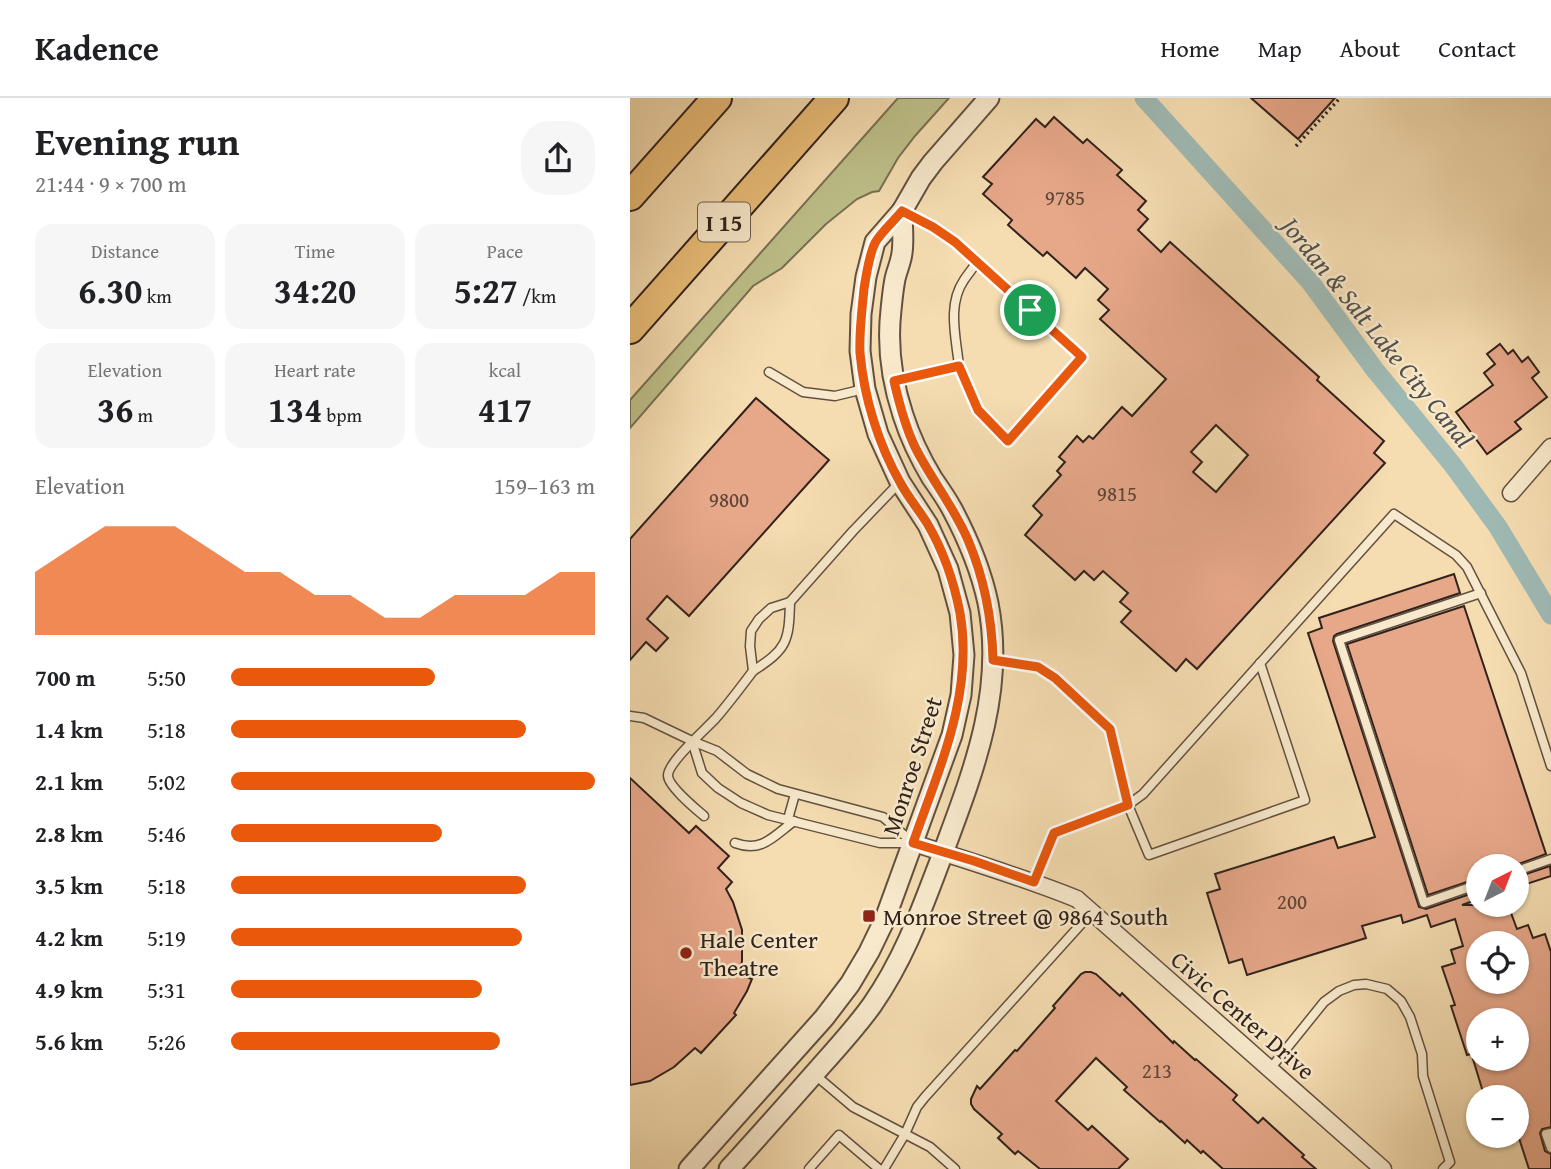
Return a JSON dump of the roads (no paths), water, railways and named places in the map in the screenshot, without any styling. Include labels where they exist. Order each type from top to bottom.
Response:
[{"type":"highway","points":[[630,196],[717,98]]},
{"type":"highway","name":"I 15","points":[[630,329],[834,98]]},
{"type":"street","name":"Monroe Street","points":[[689,1169],[824,1018],[850,984],[885,919],[952,734],[961,695],[964,655],[960,613],[948,569],[928,525],[900,482],[878,434],[865,388],[860,351],[861,314],[866,277],[875,242],[902,211],[933,162],[989,98]]},
{"type":"street","name":"Monroe Street","points":[[729,1169],[872,1005],[896,965],[916,926],[977,756],[986,723],[993,660],[992,630],[979,571],[951,506],[915,446],[902,415],[894,381],[890,314],[902,252],[902,211]]},
{"type":"street","points":[[1511,493],[1551,447]]},
{"type":"street","name":"Civic Center Drive","points":[[913,843],[974,861],[1077,899],[1383,1169]]},
{"type":"lane","points":[[902,211],[955,242],[1082,357],[1008,441],[978,410],[959,366],[953,314],[956,296],[963,280],[977,262]]},
{"type":"lane","points":[[894,381],[959,366]]},
{"type":"lane","points":[[769,372],[803,392],[835,396],[865,388]]},
{"type":"lane","points":[[752,671],[751,631],[759,619],[771,608],[790,601],[900,482]]},
{"type":"lane","points":[[1034,882],[1054,833],[1128,805],[1143,794],[1394,514],[1455,555],[1467,567],[1521,673],[1551,766]]},
{"type":"lane","points":[[1466,888],[1424,903],[1339,640],[1481,593]]},
{"type":"lane","points":[[704,816],[671,785],[668,777],[670,768],[692,741],[715,720],[752,671],[782,648],[789,622],[790,601]]},
{"type":"lane","points":[[993,660],[1038,667],[1055,678],[1110,729],[1128,805],[1149,855],[1305,800],[1261,663]]},
{"type":"lane","points":[[630,716],[644,718],[717,751],[747,774],[778,789],[883,817],[913,843]]},
{"type":"lane","points":[[692,741],[702,773],[718,788],[741,803],[768,815],[880,844],[913,843]]},
{"type":"lane","points":[[735,843],[754,847],[766,843],[791,820],[795,794]]},
{"type":"lane","points":[[1530,866],[1551,859]]},
{"type":"lane","points":[[809,1169],[839,1135],[882,1169],[925,1097],[1092,912]]},
{"type":"lane","points":[[1270,1069],[1324,1002],[1339,991],[1366,984],[1387,989],[1401,1001],[1410,1017],[1422,1054],[1423,1076],[1450,1162],[1443,1169]]},
{"type":"lane","points":[[814,1074],[853,1107],[930,1147],[955,1169]]},
{"type":"lane","points":[[1551,1133],[1546,1134],[1551,1148]]},
{"type":"waterway","name":"Jordan & Salt Lake City Canal","points":[[1144,98],[1311,283],[1375,370],[1452,464],[1498,527],[1551,615]]},
{"type":"place","name":"Monroe Street @ 9864 South","points":[[869,916]]},
{"type":"place","name":"Hale Center Theatre","points":[[686,953]]}]
